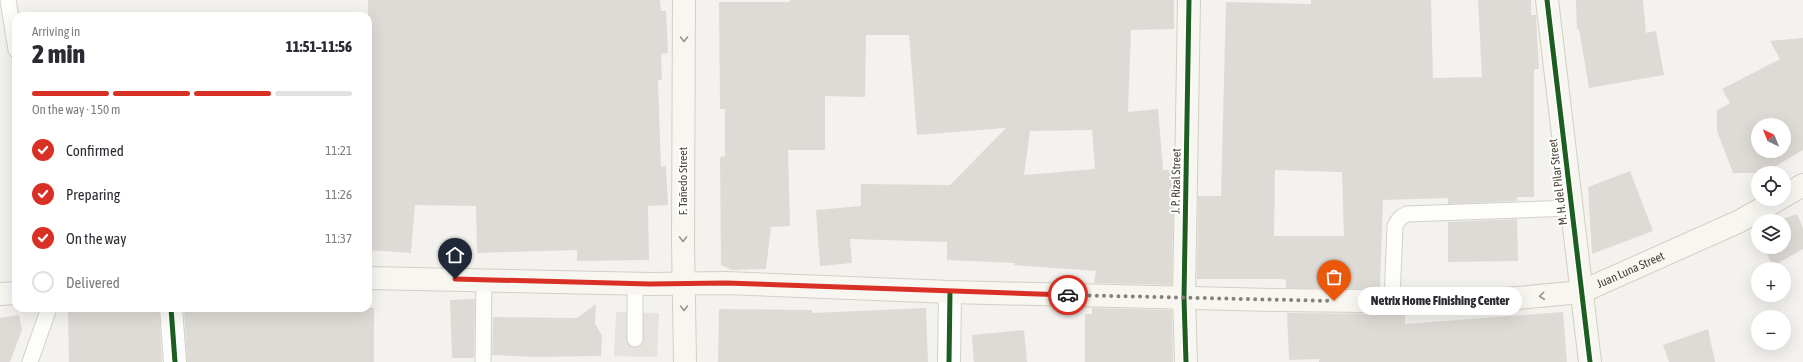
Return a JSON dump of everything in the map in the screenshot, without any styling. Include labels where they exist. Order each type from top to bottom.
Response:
[{"type":"main road","name":"F. Tañedo Street","points":[[684,0],[684,362]]},
{"type":"main road","name":"J. P. Rizal Street","points":[[1186,362],[1184,298],[1189,0]]},
{"type":"main road","name":"M. H. del Pilar Street","points":[[1547,0],[1590,362]]},
{"type":"main road","points":[[1791,192],[1803,185]]},
{"type":"main road","name":"Juan Luna Street","points":[[372,278],[683,284],[726,283],[950,292],[1184,298],[1456,302],[1581,292],[1740,221],[1767,206]]},
{"type":"main road","points":[[0,294],[12,293]]},
{"type":"street","points":[[949,362],[950,292]]},
{"type":"street","points":[[171,312],[175,362]]},
{"type":"lane","points":[[8,0],[12,25]]},
{"type":"lane","points":[[1392,301],[1395,226],[1397,220],[1401,217],[1407,214],[1572,208]]},
{"type":"lane","points":[[483,362],[484,280]]},
{"type":"lane","points":[[635,283],[635,339]]},
{"type":"lane","points":[[30,362],[48,312]]},
{"type":"shaded area","points":[[616,312],[659,313],[657,357],[614,356]]},
{"type":"building","points":[[368,0],[660,0],[661,11],[666,11],[668,53],[661,54],[662,80],[658,80],[661,167],[666,166],[668,205],[648,206],[649,260],[577,261],[577,250],[477,253],[476,206],[415,205],[411,253],[372,250],[372,12],[368,12]]},
{"type":"building","points":[[790,0],[1174,0],[1174,29],[1131,30],[1128,112],[1158,109],[1163,170],[1174,170],[1172,285],[1094,283],[1096,271],[1014,265],[1015,263],[947,260],[947,242],[850,239],[852,263],[820,266],[816,210],[861,206],[861,184],[950,185],[1006,128],[917,135],[909,35],[866,35],[865,97],[825,96],[825,150],[788,150],[790,226],[771,227],[766,269],[732,270],[721,265],[720,157],[725,156],[725,109],[720,109],[719,2],[790,2]],"holes":[[[1092,130],[1095,169],[1024,175],[1030,131]]]},
{"type":"building","points":[[1311,0],[1431,0],[1433,78],[1482,77],[1478,0],[1531,0],[1531,15],[1536,15],[1539,69],[1534,69],[1534,197],[1517,197],[1517,201],[1448,204],[1448,198],[1383,200],[1380,289],[1286,288],[1286,280],[1282,279],[1197,279],[1198,196],[1221,196],[1226,2],[1311,4]],"holes":[[[1275,170],[1342,172],[1344,236],[1274,236]]]},
{"type":"building","points":[[1576,0],[1643,0],[1646,33],[1656,31],[1664,75],[1589,88],[1579,29],[1577,29]]},
{"type":"building","points":[[1803,38],[1803,150],[1791,157],[1791,118],[1751,118],[1751,158],[1789,158],[1776,166],[1751,166],[1751,173],[1733,173],[1717,131],[1717,110],[1730,103],[1722,89],[1780,59],[1770,41]]},
{"type":"building","points":[[1630,171],[1653,231],[1592,254],[1588,187]]},
{"type":"building","points":[[1797,214],[1803,228],[1803,249],[1780,262],[1771,262],[1767,254],[1791,254],[1791,216]]},
{"type":"building","points":[[1517,219],[1518,261],[1448,262],[1448,222]]},
{"type":"building","points":[[475,299],[474,358],[452,358],[450,300]]},
{"type":"building","points":[[596,304],[595,323],[602,336],[601,356],[535,357],[492,355],[493,317],[577,318]]},
{"type":"building","points":[[372,308],[374,308],[374,362],[187,362],[184,312],[372,312]]},
{"type":"building","points":[[926,308],[928,362],[718,362],[719,309],[812,310],[812,313]]},
{"type":"building","points":[[1092,308],[1172,310],[1173,362],[1085,362],[1085,314],[1092,314]]},
{"type":"building","points":[[68,312],[159,312],[162,362],[69,362]]},
{"type":"building","points":[[1563,312],[1567,362],[1319,362],[1319,359],[1289,360],[1287,313],[1405,314],[1405,324]]},
{"type":"building","points":[[19,315],[22,330],[10,362],[0,362],[0,318]]},
{"type":"building","points":[[1708,329],[1715,362],[1669,362],[1663,345]]},
{"type":"building","points":[[1024,330],[1027,362],[974,362],[972,335]]},
{"type":"cycle path","points":[[1186,362],[1184,298],[1189,0]]},
{"type":"cycle path","points":[[1547,0],[1590,362]]},
{"type":"cycle path","points":[[949,362],[950,292]]},
{"type":"cycle path","points":[[171,312],[175,362]]},
{"type":"way so far","points":[[1068,295],[1334,301]]},
{"type":"place","name":"Netrix Home Finishing Center","points":[[1334,301]]},
{"type":"route","points":[[455,279],[650,284],[726,283],[1068,295]]}]
